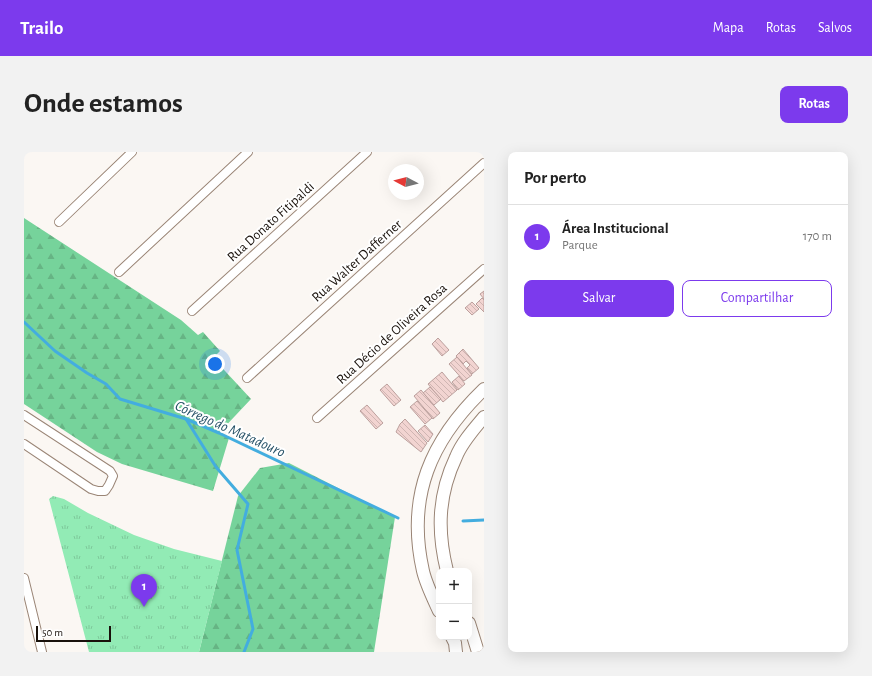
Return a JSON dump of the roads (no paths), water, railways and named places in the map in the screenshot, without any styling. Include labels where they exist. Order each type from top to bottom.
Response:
[{"type":"main road","points":[[436,604],[423,572],[417,524],[418,502],[427,471],[439,442],[448,429],[484,389]]},
{"type":"main road","points":[[446,568],[442,552],[440,534],[441,503],[456,457],[467,438],[484,417]]},
{"type":"main road","points":[[472,633],[478,652]]},
{"type":"main road","points":[[454,640],[456,652]]},
{"type":"street","points":[[59,222],[132,152]]},
{"type":"street","points":[[119,272],[248,152]]},
{"type":"street","name":"Rua Donato Fitipaldi","points":[[192,311],[367,152]]},
{"type":"street","name":"Rua Walter Dafferner","points":[[247,378],[484,164]]},
{"type":"street","name":"Rua Décio de Oliveira Rosa","points":[[316,418],[484,269]]},
{"type":"street","points":[[24,414],[110,471],[113,476],[112,479],[105,491],[91,489],[24,444]]},
{"type":"street","points":[[24,578],[42,652]]},
{"type":"waterway","name":"Córrego do Matadouro","points":[[24,322],[55,351],[106,384],[120,399],[186,419],[219,433],[398,518]]},
{"type":"waterway","points":[[186,419],[216,467],[248,504],[237,550],[253,629],[244,652]]},
{"type":"waterway","name":"Córrego do Matadouro","points":[[463,521],[484,520]]},
{"type":"place","name":"Área Institucional","points":[[144,607]]}]
